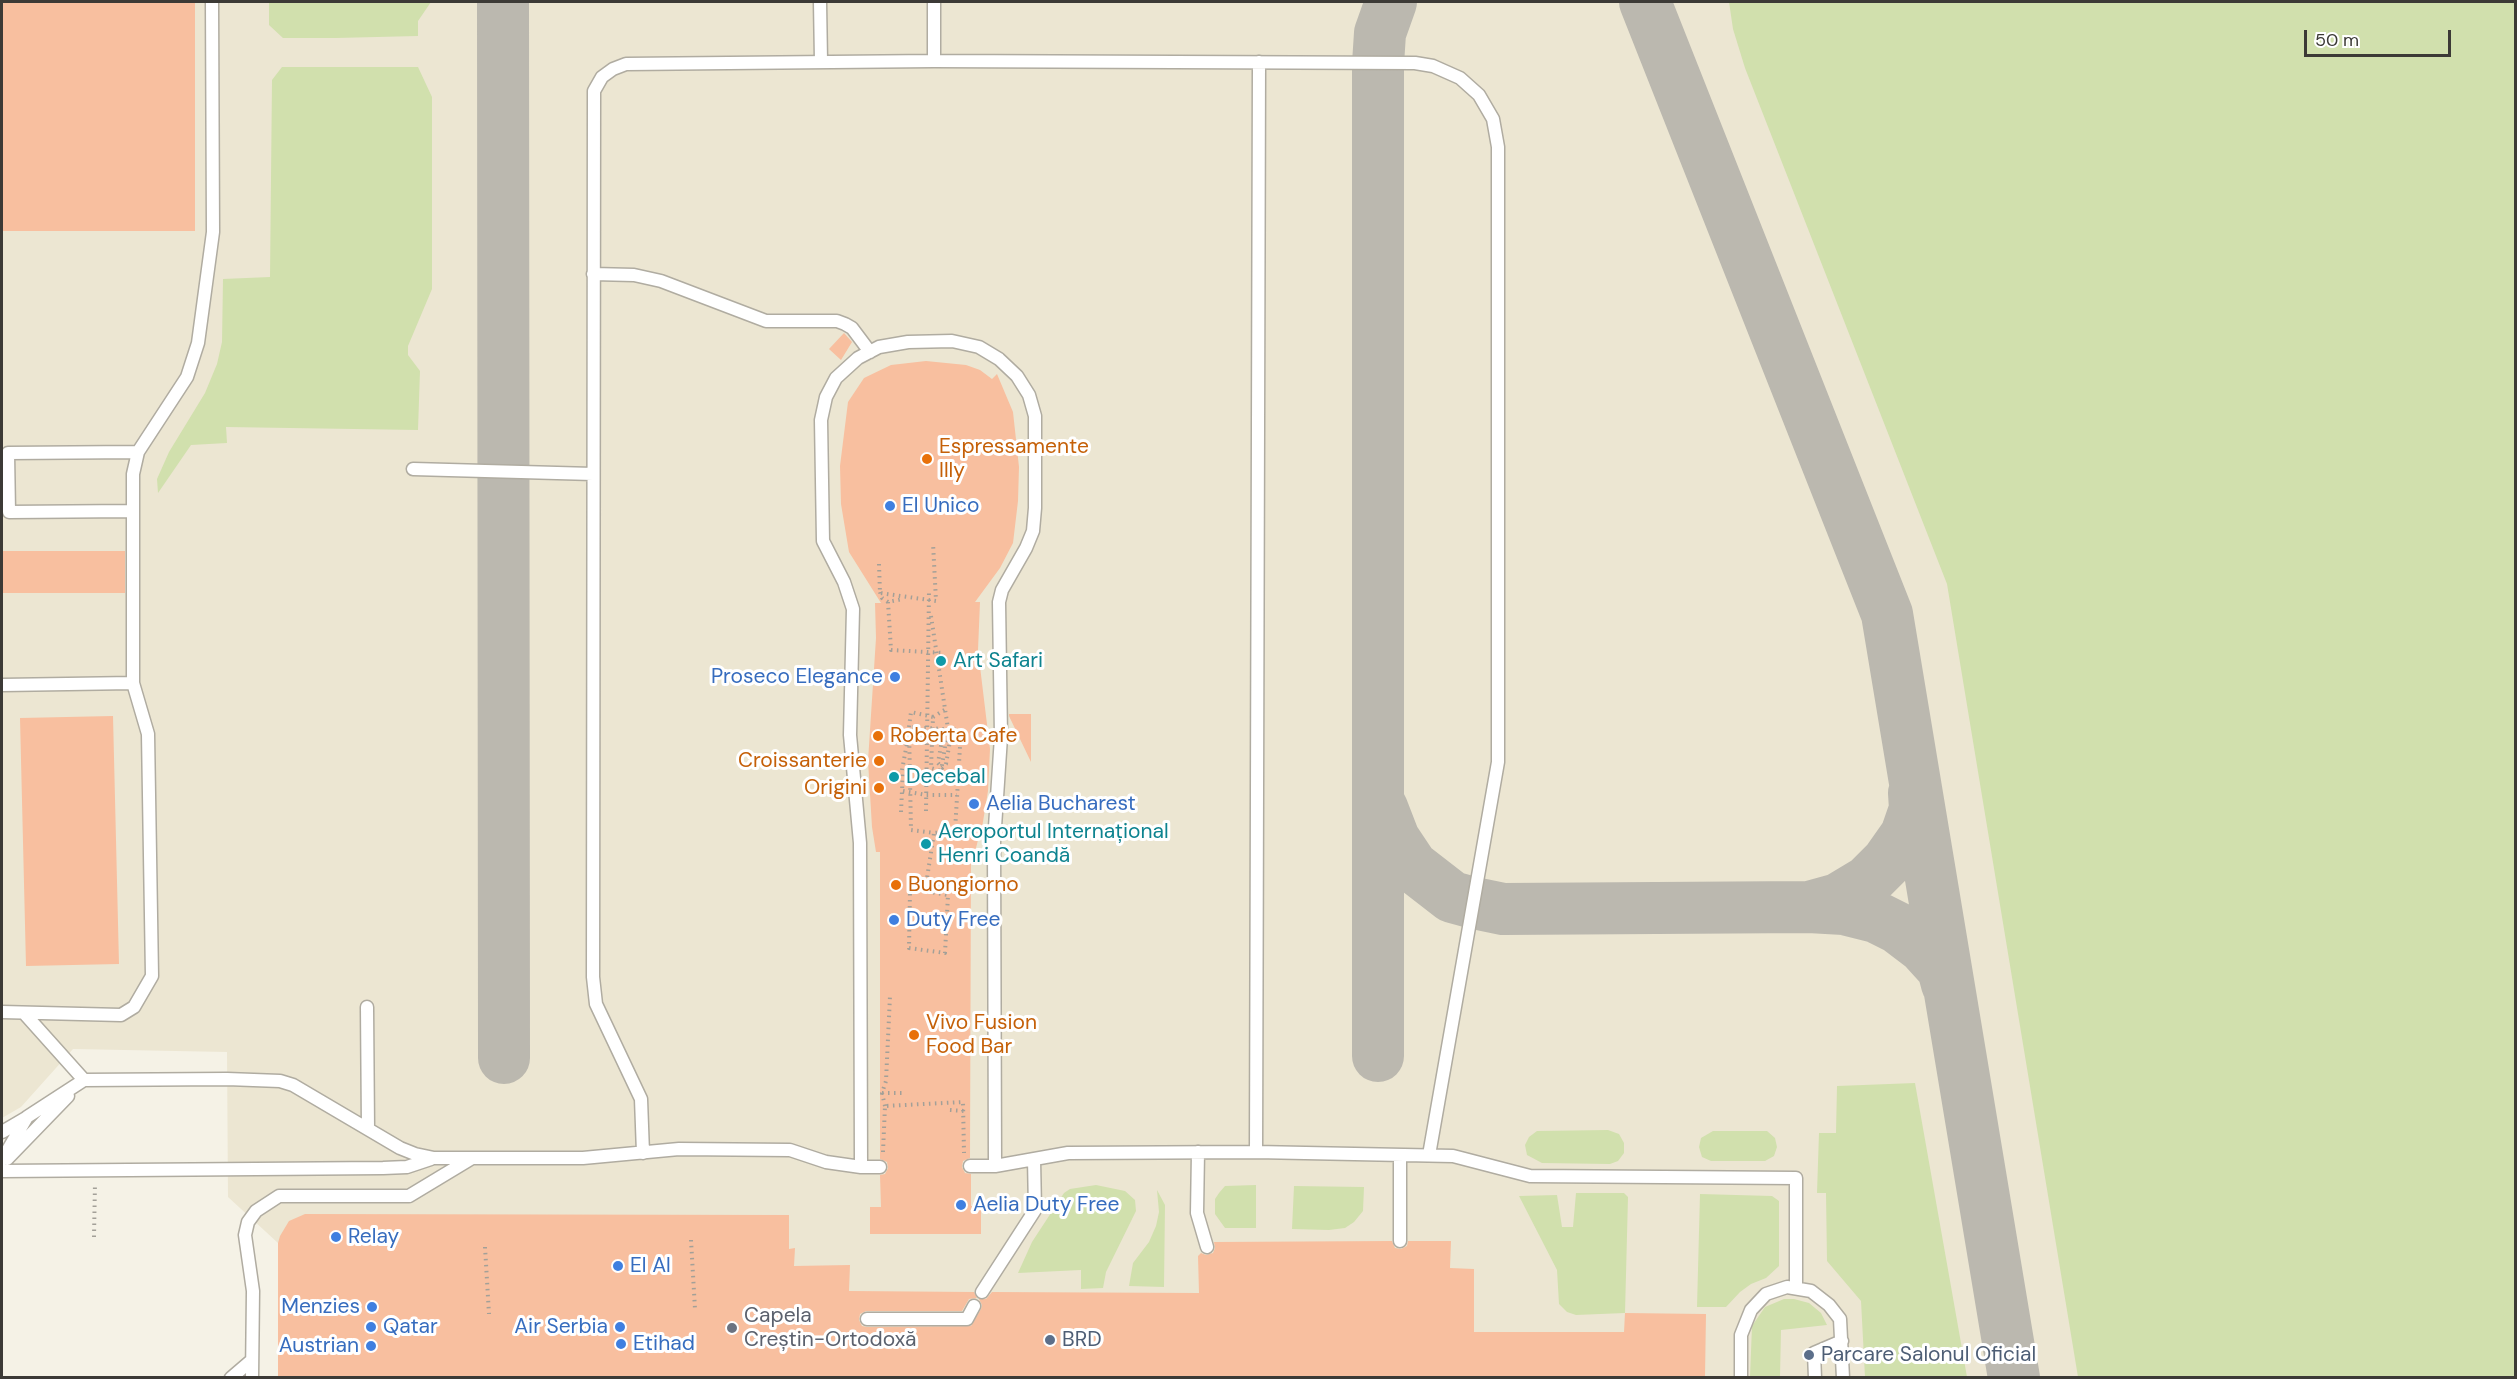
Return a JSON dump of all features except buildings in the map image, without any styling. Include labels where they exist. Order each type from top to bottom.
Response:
[{"type":"lane","points":[[2,1012],[121,1015],[134,1007],[152,975],[148,734],[133,683],[133,474],[138,452],[187,377],[198,343],[213,232],[212,2]]},
{"type":"lane","points":[[820,2],[821,61]]},
{"type":"lane","points":[[934,2],[934,61]]},
{"type":"lane","points":[[643,1154],[641,1099],[596,1004],[593,977],[594,91],[602,77],[613,69],[635,64],[934,61],[1415,63],[1433,66],[1460,78],[1479,95],[1493,119],[1497,133],[1498,762],[1429,1155]]},
{"type":"lane","points":[[1256,1152],[1259,62]]},
{"type":"lane","points":[[593,274],[634,275],[661,281],[766,321],[837,321],[852,328],[870,352]]},
{"type":"lane","points":[[861,1167],[860,843],[850,735],[853,609],[844,582],[823,541],[821,420],[826,397],[836,378],[858,358],[879,347],[908,342],[952,341],[979,347],[999,359],[1017,376],[1029,395],[1035,416],[1033,531],[1002,590],[999,602],[1001,737],[994,842],[995,1166]]},
{"type":"lane","points":[[132,511],[9,512],[9,453],[138,452]]},
{"type":"lane","points":[[413,469],[593,474]]},
{"type":"lane","points":[[2,685],[133,683]]},
{"type":"lane","points":[[367,1007],[368,1129]]},
{"type":"lane","points":[[24,1013],[84,1080]]},
{"type":"lane","points":[[2,1132],[84,1080],[280,1081],[293,1085],[400,1148],[434,1158],[583,1158],[679,1149],[790,1150],[826,1161],[861,1167],[880,1167]]},
{"type":"lane","points":[[2,1164],[84,1080]]},
{"type":"lane","points":[[2,1160],[27,1118]]},
{"type":"lane","points":[[1198,1152],[1197,1213],[1207,1247]]},
{"type":"lane","points":[[967,1164],[995,1166],[1068,1153],[1256,1152],[1453,1156],[1530,1176],[1796,1178],[1796,1288]]},
{"type":"lane","points":[[1400,1155],[1400,1241]]},
{"type":"lane","points":[[2,1171],[382,1168],[407,1167],[434,1158]]},
{"type":"lane","points":[[252,1377],[252,1291],[245,1235],[248,1222],[256,1211],[279,1196],[409,1196],[473,1158]]},
{"type":"lane","points":[[982,1292],[1035,1210],[1034,1159]]},
{"type":"lane","points":[[1742,1377],[1741,1335],[1750,1310],[1766,1294],[1787,1287],[1811,1291],[1829,1305],[1840,1319],[1843,1377]]},
{"type":"lane","points":[[867,1319],[967,1319],[975,1305]]},
{"type":"lane","points":[[1815,1377],[1814,1353],[1842,1341]]},
{"type":"lane","points":[[231,1377],[252,1360]]},
{"type":"path","points":[[879,564],[880,593],[936,601],[933,543]]},
{"type":"path","points":[[880,591],[882,598],[888,602],[929,595],[926,811]]},
{"type":"path","points":[[888,602],[891,650],[944,653]]},
{"type":"path","points":[[931,616],[947,732],[951,735],[946,764],[941,770]]},
{"type":"path","points":[[901,812],[902,772],[911,712],[933,717],[946,709]]},
{"type":"path","points":[[933,717],[931,768],[947,774]]},
{"type":"path","points":[[909,727],[947,732],[961,730],[955,831],[934,832],[911,830],[909,727]]},
{"type":"path","points":[[954,815],[962,775],[964,731],[960,731]]},
{"type":"path","points":[[941,770],[938,763],[943,734],[947,732]]},
{"type":"path","points":[[891,774],[902,772]]},
{"type":"path","points":[[903,791],[926,795],[957,795]]},
{"type":"path","points":[[925,891],[934,832]]},
{"type":"path","points":[[910,891],[925,891],[948,895],[945,953],[909,948],[910,891]]},
{"type":"path","points":[[884,1154],[885,1106],[882,1093],[886,1080],[890,996]]},
{"type":"path","points":[[882,1093],[903,1093]]},
{"type":"path","points":[[885,1106],[963,1102],[967,1164]]},
{"type":"path","points":[[950,1110],[964,1111]]},
{"type":"path","points":[[94,1237],[96,1170]]},
{"type":"path","points":[[690,1240],[695,1309]]},
{"type":"path","points":[[485,1246],[489,1314]]},
{"type":"shaded area","points":[[2,2],[2515,2],[2515,1377],[278,1377],[278,1243],[228,1197],[227,1052],[73,1049],[21,1107],[2,1118]]},
{"type":"green space","points":[[269,2],[431,2],[418,21],[418,36],[283,38],[269,25]]},
{"type":"green space","points":[[1729,2],[2515,2],[2515,1377],[2078,1377],[1947,584],[1745,68],[1733,29]]},
{"type":"green space","points":[[282,67],[418,67],[432,97],[432,289],[408,346],[408,355],[420,371],[418,430],[226,427],[227,443],[191,445],[158,493],[157,479],[169,452],[205,393],[217,364],[222,342],[223,279],[270,277],[272,80]]},
{"type":"green space","points":[[1915,1083],[1967,1377],[1865,1377],[1861,1301],[1827,1261],[1826,1193],[1817,1193],[1819,1133],[1836,1133],[1837,1086]]},
{"type":"green space","points":[[1608,1130],[1619,1134],[1624,1143],[1624,1153],[1618,1161],[1610,1164],[1542,1163],[1527,1155],[1525,1145],[1529,1137],[1537,1131]]},
{"type":"green space","points":[[1713,1131],[1767,1131],[1775,1138],[1777,1147],[1774,1156],[1765,1161],[1711,1161],[1702,1157],[1699,1147],[1701,1138]]},
{"type":"green space","points":[[1096,1185],[1125,1191],[1135,1200],[1136,1211],[1106,1272],[1103,1288],[1081,1289],[1081,1270],[1018,1273],[1032,1242],[1064,1193],[1070,1189]]},
{"type":"green space","points":[[1256,1185],[1256,1228],[1225,1228],[1215,1214],[1215,1199],[1219,1193],[1225,1186]]},
{"type":"green space","points":[[1294,1186],[1364,1187],[1363,1211],[1354,1222],[1345,1228],[1292,1229]]},
{"type":"green space","points":[[1157,1190],[1165,1205],[1164,1287],[1129,1286],[1133,1263],[1149,1242],[1156,1226],[1159,1212]]},
{"type":"green space","points":[[1576,1193],[1624,1193],[1628,1197],[1625,1313],[1576,1315],[1567,1312],[1559,1304],[1557,1270],[1519,1196],[1557,1195],[1562,1227],[1573,1227]]},
{"type":"green space","points":[[1700,1194],[1772,1196],[1779,1201],[1779,1266],[1766,1278],[1751,1284],[1740,1292],[1726,1307],[1697,1307]]},
{"type":"green space","points":[[1784,1299],[1809,1303],[1821,1313],[1827,1325],[1781,1330],[1780,1377],[1750,1377],[1752,1326],[1765,1307]]},
{"type":"taxiway","points":[[503,2],[504,1058]]},
{"type":"taxiway","points":[[1378,1056],[1378,64],[1380,33],[1391,2]]},
{"type":"taxiway","points":[[1645,2],[1887,614],[2014,1378]]},
{"type":"taxiway","points":[[1809,907],[1838,899],[1868,881],[1887,862],[1906,835],[1915,809],[1914,793]]},
{"type":"taxiway","points":[[1382,808],[1394,839],[1412,866],[1452,897],[1503,909],[1809,907],[1844,909],[1876,917],[1898,928],[1923,947],[1943,969],[1947,984]]},
{"type":"place","name":"Espressamente Illy","points":[[927,459]]},
{"type":"place","name":"El Unico","points":[[890,506]]},
{"type":"place","name":"Art Safari","points":[[941,661]]},
{"type":"place","name":"Proseco Elegance","points":[[895,677]]},
{"type":"place","name":"Roberta Cafe","points":[[878,736]]},
{"type":"place","name":"Croissanterie","points":[[879,761]]},
{"type":"place","name":"Decebal","points":[[894,777]]},
{"type":"place","name":"Origini","points":[[879,788]]},
{"type":"place","name":"Aelia Bucharest","points":[[974,804]]},
{"type":"place","name":"Aeroportul Internațional Henri Coandă","points":[[926,844]]},
{"type":"place","name":"Buongiorno","points":[[896,885]]},
{"type":"place","name":"Duty Free","points":[[894,920]]},
{"type":"place","name":"Vivo Fusion Food Bar","points":[[914,1035]]},
{"type":"place","name":"Aelia Duty Free","points":[[961,1205]]},
{"type":"place","name":"Relay","points":[[336,1237]]},
{"type":"place","name":"El Al","points":[[618,1266]]},
{"type":"place","name":"Menzies","points":[[372,1307]]},
{"type":"place","name":"Qatar","points":[[371,1327]]},
{"type":"place","name":"Air Serbia","points":[[620,1327]]},
{"type":"place","name":"Capela Creștin-Ortodoxă","points":[[732,1328]]},
{"type":"place","name":"BRD","points":[[1050,1340]]},
{"type":"place","name":"Etihad","points":[[621,1344]]},
{"type":"place","name":"Austrian","points":[[371,1346]]},
{"type":"place","name":"Parcare Salonul Oficial","points":[[1809,1355]]}]
